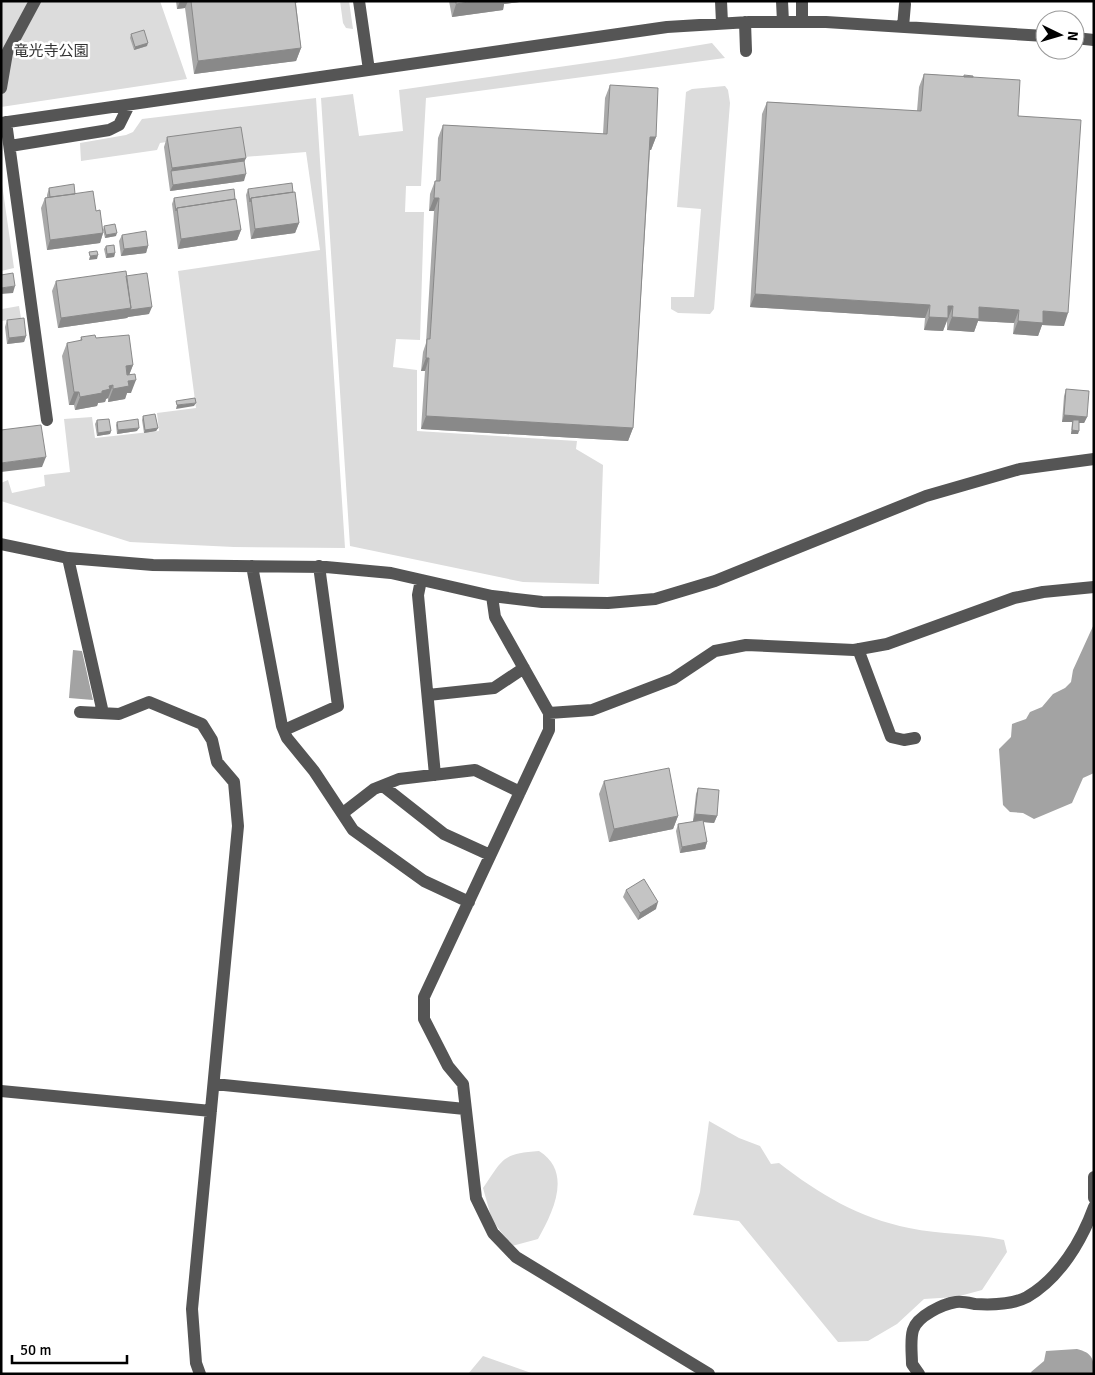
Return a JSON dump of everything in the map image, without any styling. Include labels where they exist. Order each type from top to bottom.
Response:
[{"type":"street","points":[[1,88],[7,53],[35,1]]},
{"type":"street","points":[[359,1],[369,70]]},
{"type":"street","points":[[721,1],[722,23]]},
{"type":"street","points":[[782,1],[782,22]]},
{"type":"street","points":[[802,1],[802,22]]},
{"type":"street","points":[[903,27],[905,4]]},
{"type":"street","points":[[745,22],[746,51]]},
{"type":"street","points":[[47,420],[10,146],[4,122],[667,27],[745,22],[802,22],[1035,35]]},
{"type":"street","points":[[10,146],[109,130],[119,124],[129,105]]},
{"type":"street","points":[[1,544],[68,558],[153,565],[319,566],[391,573],[492,596],[542,602],[608,603],[655,599],[715,580],[926,496],[1020,469],[1094,459]]},
{"type":"street","points":[[68,558],[103,713]]},
{"type":"street","points":[[252,566],[282,726],[287,738],[314,771],[353,830],[424,881],[469,902]]},
{"type":"street","points":[[291,727],[338,706],[319,566]]},
{"type":"street","points":[[421,580],[418,595],[435,775]]},
{"type":"street","points":[[549,713],[592,710],[673,679],[715,651],[746,645],[819,650],[858,649],[887,644],[1014,598],[1043,592],[1094,587]]},
{"type":"street","points":[[492,596],[495,617],[549,713],[549,730],[424,997],[424,1019],[448,1066],[463,1084],[476,1198],[493,1233],[516,1257],[709,1374]]},
{"type":"street","points":[[858,649],[891,738],[904,740],[915,738]]},
{"type":"street","points":[[428,695],[494,688],[524,668]]},
{"type":"street","points":[[80,712],[119,714],[149,702],[202,724],[212,740],[217,762],[234,782],[238,826],[192,1309],[196,1363],[200,1374]]},
{"type":"street","points":[[340,809],[399,779],[475,770],[520,792]]},
{"type":"street","points":[[382,786],[444,834],[490,855]]},
{"type":"street","points":[[214,1084],[465,1109]]},
{"type":"street","points":[[1,1091],[211,1111]]},
{"type":"street","points":[[1094,1177],[1094,1198]]},
{"type":"street","points":[[912,1370],[913,1330],[918,1321],[934,1311],[957,1302],[990,1305],[1010,1303],[1027,1297],[1055,1273],[1075,1247],[1085,1232],[1094,1206]]},
{"type":"green space","name":"竜光寺公園","points":[[1,1],[160,1],[187,79],[1,107]]},
{"type":"green space","points":[[340,1],[349,1],[353,29],[346,28],[343,23]]},
{"type":"green space","points":[[712,43],[725,58],[426,98],[421,186],[406,186],[405,212],[424,212],[420,340],[396,339],[393,367],[417,370],[417,431],[577,441],[576,449],[603,465],[599,584],[523,582],[350,546],[321,98],[353,94],[359,136],[403,131],[399,90]]},
{"type":"green space","points":[[725,86],[728,90],[730,103],[714,309],[710,314],[678,313],[671,309],[671,297],[694,297],[701,209],[677,207],[686,92],[692,89]]},
{"type":"green space","points":[[316,98],[345,548],[234,547],[130,542],[1,501],[1,483],[8,480],[12,493],[45,486],[44,475],[70,472],[64,419],[92,417],[95,438],[159,431],[157,413],[196,408],[178,271],[320,250],[306,152],[244,157],[240,131],[160,143],[157,150],[81,161],[80,143],[126,135],[133,132],[142,119]]},
{"type":"green space","points":[[1,177],[14,268],[1,271]]},
{"type":"green space","points":[[1,305],[2,309],[19,306],[21,318],[1,321]]},
{"type":"green space","points":[[709,1121],[739,1138],[760,1146],[771,1164],[779,1163],[825,1195],[856,1211],[891,1224],[909,1228],[1004,1240],[1007,1252],[982,1290],[956,1297],[924,1299],[897,1324],[868,1341],[838,1342],[739,1221],[693,1215],[700,1192]]},
{"type":"green space","points":[[539,1151],[549,1160],[555,1170],[558,1181],[554,1205],[538,1239],[512,1246],[492,1220],[483,1188],[505,1159],[517,1154]]},
{"type":"green space","points":[[483,1356],[534,1374],[468,1374]]},
{"type":"shaded area","points":[[1094,624],[1094,773],[1083,778],[1072,803],[1034,819],[1023,813],[1010,812],[1003,805],[999,749],[1011,737],[1012,724],[1026,719],[1030,712],[1042,707],[1053,694],[1065,688],[1071,682],[1073,670]]},
{"type":"shaded area","points":[[73,650],[82,651],[93,700],[69,698]]},
{"type":"shaded area","points":[[1077,1349],[1089,1354],[1093,1360],[1094,1374],[1032,1374],[1031,1372],[1044,1361],[1046,1351]]},
{"type":"building","points":[[191,1],[295,1],[301,48],[198,61]]},
{"type":"building","points":[[456,1],[475,1],[456,4]]},
{"type":"building","points":[[144,30],[148,43],[135,47],[131,34]]},
{"type":"building","points":[[924,74],[1020,80],[1018,116],[1081,120],[1068,313],[1043,311],[1043,323],[1018,321],[1019,310],[979,307],[979,319],[952,317],[953,306],[948,306],[948,318],[929,317],[930,305],[755,294],[767,102],[921,111]]},
{"type":"building","points":[[610,85],[658,88],[656,137],[650,137],[633,428],[426,416],[429,358],[426,358],[427,339],[430,339],[439,198],[434,198],[435,181],[440,181],[443,125],[607,134]]},
{"type":"building","points":[[241,127],[246,158],[172,168],[167,137]]},
{"type":"building","points":[[244,161],[246,174],[173,185],[171,171]]},
{"type":"building","points":[[292,183],[293,192],[251,198],[250,202],[248,189]]},
{"type":"building","points":[[74,184],[75,194],[50,197],[49,188]]},
{"type":"building","points":[[234,189],[235,199],[177,208],[176,211],[174,198]]},
{"type":"building","points":[[93,191],[96,211],[100,210],[103,233],[50,240],[45,198]]},
{"type":"building","points":[[295,192],[299,223],[255,229],[251,198]]},
{"type":"building","points":[[236,199],[241,230],[181,239],[177,208]]},
{"type":"building","points":[[115,224],[117,233],[106,235],[104,226]]},
{"type":"building","points":[[146,231],[148,246],[124,249],[122,235]]},
{"type":"building","points":[[114,245],[115,253],[107,254],[106,246]]},
{"type":"building","points":[[97,251],[98,255],[90,256],[89,252]]},
{"type":"building","points":[[126,271],[131,308],[61,318],[56,281]]},
{"type":"building","points":[[13,273],[15,286],[1,288],[1,275]]},
{"type":"building","points":[[147,273],[152,307],[130,310],[126,276]]},
{"type":"building","points":[[24,318],[26,336],[9,338],[7,320]]},
{"type":"building","points":[[95,335],[96,338],[129,335],[133,365],[126,366],[127,375],[135,374],[136,380],[128,381],[129,386],[113,389],[113,385],[109,386],[110,389],[102,391],[102,393],[80,397],[79,392],[74,392],[67,343],[82,340],[81,337]]},
{"type":"building","points":[[1066,389],[1089,391],[1087,417],[1064,415]]},
{"type":"building","points":[[195,398],[196,403],[177,405],[176,401]]},
{"type":"building","points":[[155,414],[158,428],[145,430],[143,416]]},
{"type":"building","points":[[109,419],[111,431],[98,433],[97,420]]},
{"type":"building","points":[[138,419],[139,428],[118,430],[117,422]]},
{"type":"building","points":[[1073,420],[1079,420],[1079,431],[1072,430]]},
{"type":"building","points":[[41,425],[46,457],[1,463],[1,430]]},
{"type":"building","points":[[669,768],[678,816],[614,829],[604,781]]},
{"type":"building","points":[[698,788],[719,790],[717,816],[695,814]]},
{"type":"building","points":[[703,820],[707,842],[682,847],[678,824]]},
{"type":"building","points":[[644,879],[658,902],[640,913],[626,890]]}]
